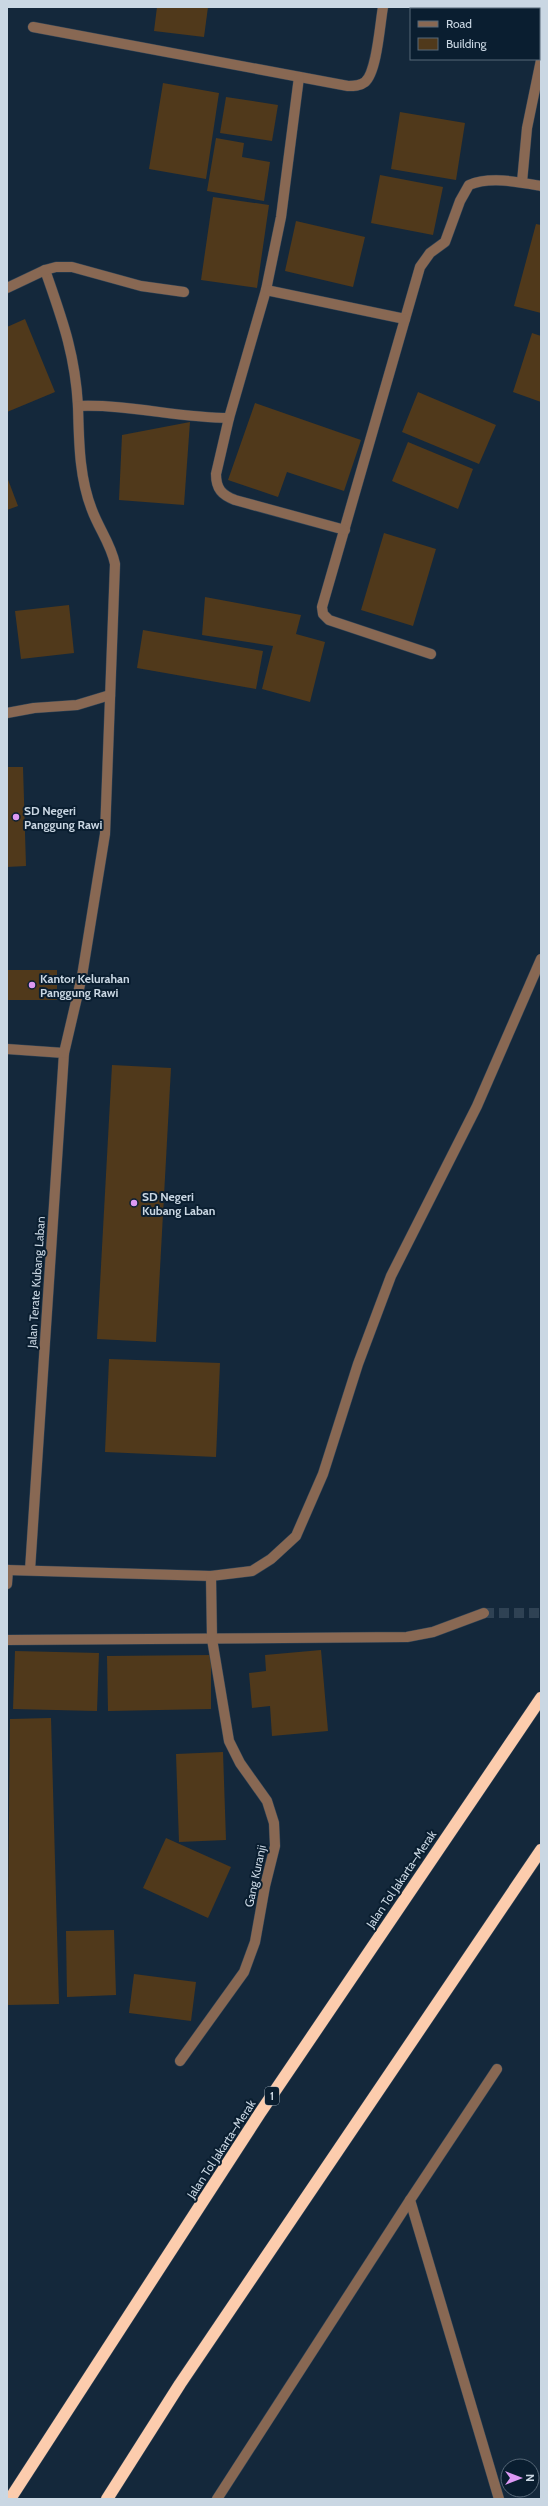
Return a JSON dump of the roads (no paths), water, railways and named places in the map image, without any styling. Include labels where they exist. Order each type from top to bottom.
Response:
[{"type":"highway","name":"Jalan Tol Jakarta–Merak","points":[[10,2499],[260,2113],[541,1698]]},
{"type":"highway","points":[[108,2499],[180,2384],[541,1850]]},
{"type":"street","points":[[33,27],[348,86],[358,86],[366,81],[373,63],[382,7]]},
{"type":"street","points":[[522,182],[527,128],[541,60]]},
{"type":"street","points":[[299,76],[281,217],[266,290],[229,418],[216,474],[216,482],[221,492],[236,500],[345,530]]},
{"type":"street","points":[[431,654],[329,620],[323,614],[324,596],[345,530],[420,267],[424,258],[447,239],[464,191],[470,185],[482,181],[522,182],[541,186]]},
{"type":"street","points":[[7,288],[45,270],[56,267],[72,267],[141,286],[184,292]]},
{"type":"street","name":"Jalan Terate Kubang Laban","points":[[30,1570],[64,1053],[82,976],[105,834],[115,564],[113,552],[92,510],[82,475],[75,364],[71,344],[45,270]]},
{"type":"street","points":[[266,290],[405,320]]},
{"type":"street","points":[[78,406],[129,408],[211,418],[229,418]]},
{"type":"street","points":[[7,713],[34,708],[77,704],[110,695]]},
{"type":"street","points":[[7,1584],[8,1570],[211,1576],[252,1570],[271,1559],[296,1536],[323,1474],[358,1364],[391,1276],[477,1106],[541,959]]},
{"type":"street","points":[[7,1049],[64,1053]]},
{"type":"street","name":"Gang Kuranji","points":[[180,2061],[244,1972],[255,1942],[265,1886],[275,1846],[274,1823],[267,1801],[240,1763],[229,1741],[212,1637],[211,1576]]},
{"type":"street","points":[[7,1640],[407,1636],[433,1632],[484,1614]]},
{"type":"street","points":[[217,2499],[410,2200],[497,2069]]},
{"type":"street","points":[[410,2200],[499,2499]]},
{"type":"tunnel","points":[[484,1613],[541,1613]]},
{"type":"place","name":"SD Negeri Panggung Rawi","points":[[16,817]]},
{"type":"place","name":"Kantor Kelurahan Panggung Rawi","points":[[32,985]]},
{"type":"place","name":"SD Negeri Kubang Laban","points":[[134,1203]]}]
